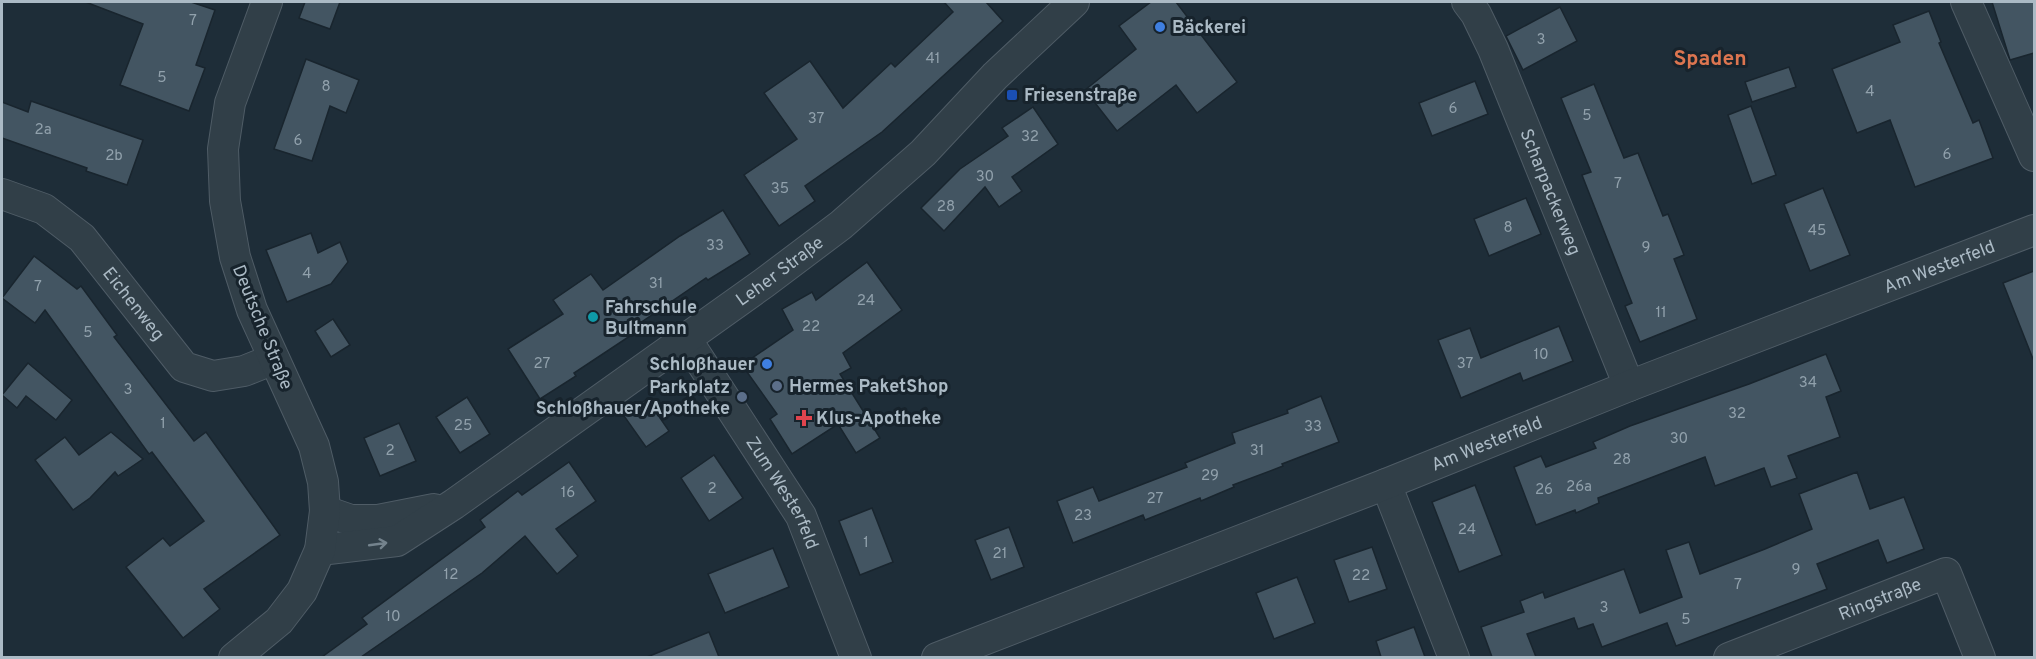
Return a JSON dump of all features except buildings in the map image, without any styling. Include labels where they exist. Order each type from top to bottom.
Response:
[{"type":"street","name":"Deutsche Straße","points":[[267,2],[230,104],[223,148],[225,201],[235,257],[252,310],[314,446],[323,482],[325,511]]},
{"type":"street","name":"Leher Straße","points":[[320,550],[397,541],[454,504],[686,339],[841,225],[923,153],[996,76],[1074,2]]},
{"type":"street","name":"Scharpackerweg","points":[[1467,2],[1476,14],[1493,49],[1629,386]]},
{"type":"street","points":[[1966,2],[2034,156]]},
{"type":"street","name":"Eichenweg","points":[[2,194],[44,209],[82,238],[184,367],[213,376],[244,371],[274,359]]},
{"type":"street","name":"Am Westerfeld","points":[[937,657],[2034,230]]},
{"type":"street","name":"Zum Westerfeld","points":[[686,339],[801,516],[856,657]]},
{"type":"street","points":[[1386,484],[1454,657]]},
{"type":"street","name":"Leher Straße","points":[[325,511],[351,520],[378,520],[454,504]]},
{"type":"street","points":[[234,657],[279,621],[302,591],[320,550],[325,511]]},
{"type":"street","name":"Ringstraße","points":[[1729,657],[1946,573],[1980,657]]},
{"type":"place","name":"Bäckerei","points":[[1160,27]]},
{"type":"place","name":"Friesenstraße","points":[[1012,95]]},
{"type":"place","name":"Fahrschule Bultmann","points":[[593,317]]},
{"type":"place","name":"Schloßhauer","points":[[767,364]]},
{"type":"place","name":"Hermes PaketShop","points":[[777,386]]},
{"type":"place","name":"Parkplatz Schloßhauer/Apotheke","points":[[742,397]]},
{"type":"place","name":"Klus-Apotheke","points":[[804,418]]},
{"type":"district","name":"Spaden","points":[[1710,58]]}]
